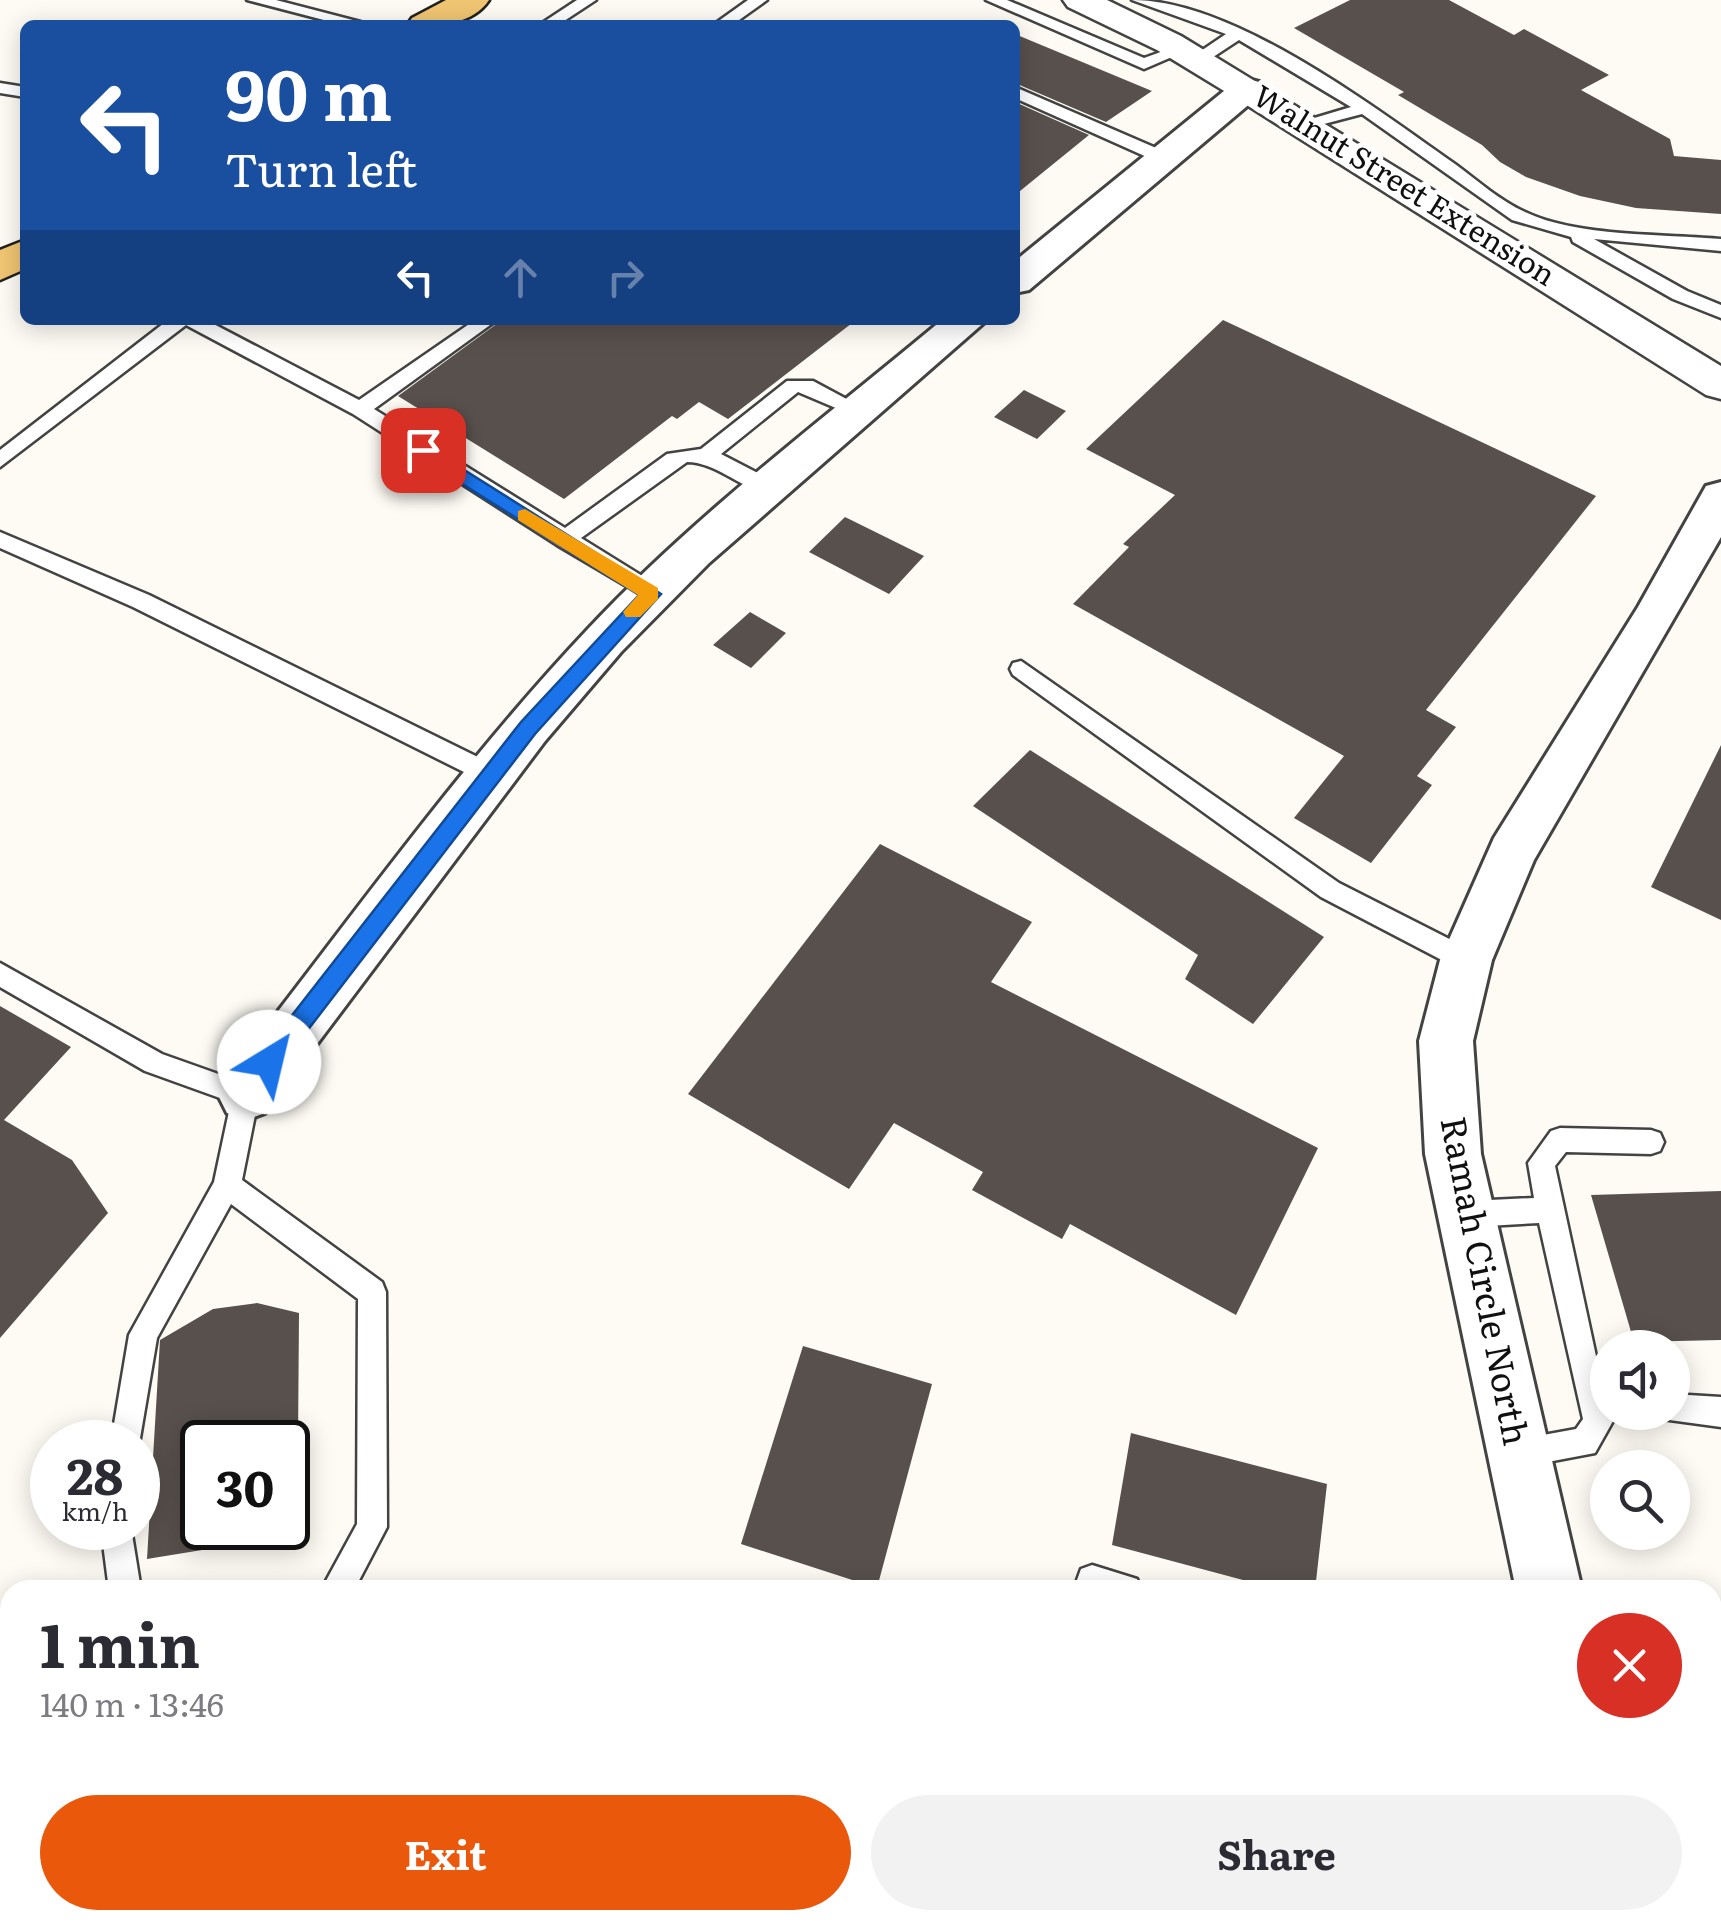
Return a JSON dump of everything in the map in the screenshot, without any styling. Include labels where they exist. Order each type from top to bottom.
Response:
[{"type":"main road","points":[[434,20],[472,0]]},
{"type":"street","name":"Walnut Street Extension","points":[[1080,0],[1137,8],[1189,55],[1721,385]]},
{"type":"street","points":[[1020,277],[1247,88]]},
{"type":"street","points":[[246,1094],[492,775],[605,640],[768,488],[962,325]]},
{"type":"street","name":"Ramah Circle North","points":[[1547,1580],[1453,1154],[1446,1041],[1466,960],[1512,853],[1654,619],[1721,497]]},
{"type":"lane","points":[[255,0],[342,20]]},
{"type":"lane","points":[[555,20],[588,0]]},
{"type":"lane","points":[[728,20],[758,0]]},
{"type":"lane","points":[[994,0],[1144,64],[1189,55],[1238,33]]},
{"type":"lane","points":[[1137,8],[1238,33],[1334,87],[1518,216],[1567,231],[1721,245]]},
{"type":"lane","points":[[1020,94],[1164,158]]},
{"type":"lane","points":[[1307,126],[1362,109]]},
{"type":"lane","points":[[1567,231],[1680,295],[1721,312]]},
{"type":"lane","points":[[0,460],[174,325]]},
{"type":"lane","points":[[201,325],[360,409],[652,594]]},
{"type":"lane","points":[[360,409],[481,325]]},
{"type":"lane","points":[[707,455],[794,386],[806,386],[857,410]]},
{"type":"lane","points":[[564,540],[674,459],[689,453],[707,455],[768,488]]},
{"type":"lane","points":[[0,539],[140,601],[492,775]]},
{"type":"lane","points":[[1021,669],[1330,890],[1466,960]]},
{"type":"lane","points":[[0,974],[154,1064],[246,1094],[227,1185],[143,1335],[129,1420]]},
{"type":"lane","points":[[1590,1364],[1541,1162],[1560,1140],[1651,1142]]},
{"type":"lane","points":[[227,1185],[372,1292],[372,1527],[343,1580]]},
{"type":"lane","points":[[1468,1214],[1550,1210]]},
{"type":"lane","points":[[1690,1410],[1721,1412]]},
{"type":"lane","points":[[1516,1453],[1585,1443],[1592,1430]]},
{"type":"lane","points":[[119,1550],[124,1580]]},
{"type":"building","points":[[1350,0],[1449,0],[1514,35],[1524,29],[1609,75],[1581,90],[1670,139],[1674,156],[1721,160],[1721,214],[1636,208],[1580,196],[1526,177],[1500,162],[1482,145],[1398,95],[1404,92],[1294,28]]},
{"type":"building","points":[[1020,36],[1152,91],[1106,122],[1020,85]]},
{"type":"building","points":[[1020,104],[1089,135],[1020,191]]},
{"type":"building","points":[[1223,320],[1596,496],[1426,710],[1456,727],[1417,776],[1432,785],[1371,863],[1294,818],[1344,756],[1073,604],[1129,547],[1123,544],[1175,495],[1086,449]]},
{"type":"building","points":[[495,325],[850,325],[728,419],[699,402],[677,419],[672,416],[564,499],[398,396]]},
{"type":"building","points":[[1024,390],[1066,411],[1037,439],[994,417]]},
{"type":"building","points":[[845,517],[924,556],[889,594],[809,552]]},
{"type":"building","points":[[750,612],[786,633],[751,668],[713,645]]},
{"type":"building","points":[[1721,745],[1721,920],[1651,887]]},
{"type":"building","points":[[1030,750],[1324,937],[1253,1024],[1185,979],[1198,955],[973,806]]},
{"type":"building","points":[[880,844],[1032,922],[991,982],[1318,1148],[1236,1315],[1070,1224],[1062,1239],[972,1190],[983,1172],[894,1123],[849,1189],[688,1094]]},
{"type":"building","points":[[0,1006],[71,1047],[4,1120],[72,1160],[108,1213],[0,1338]]},
{"type":"building","points":[[1721,1191],[1721,1340],[1690,1341],[1690,1330],[1630,1330],[1591,1195]]},
{"type":"building","points":[[257,1303],[299,1313],[298,1420],[180,1420],[180,1550],[202,1550],[147,1559],[148,1550],[160,1550],[160,1420],[155,1420],[160,1340],[213,1309]]},
{"type":"building","points":[[803,1346],[932,1384],[879,1580],[852,1580],[741,1544]]},
{"type":"building","points":[[1131,1433],[1327,1484],[1316,1580],[1243,1580],[1112,1545]]},
{"type":"slow traffic","points":[[525,516],[652,594],[633,612]]},
{"type":"route","points":[[269,1062],[528,728],[605,640],[652,594],[423,450]]}]
